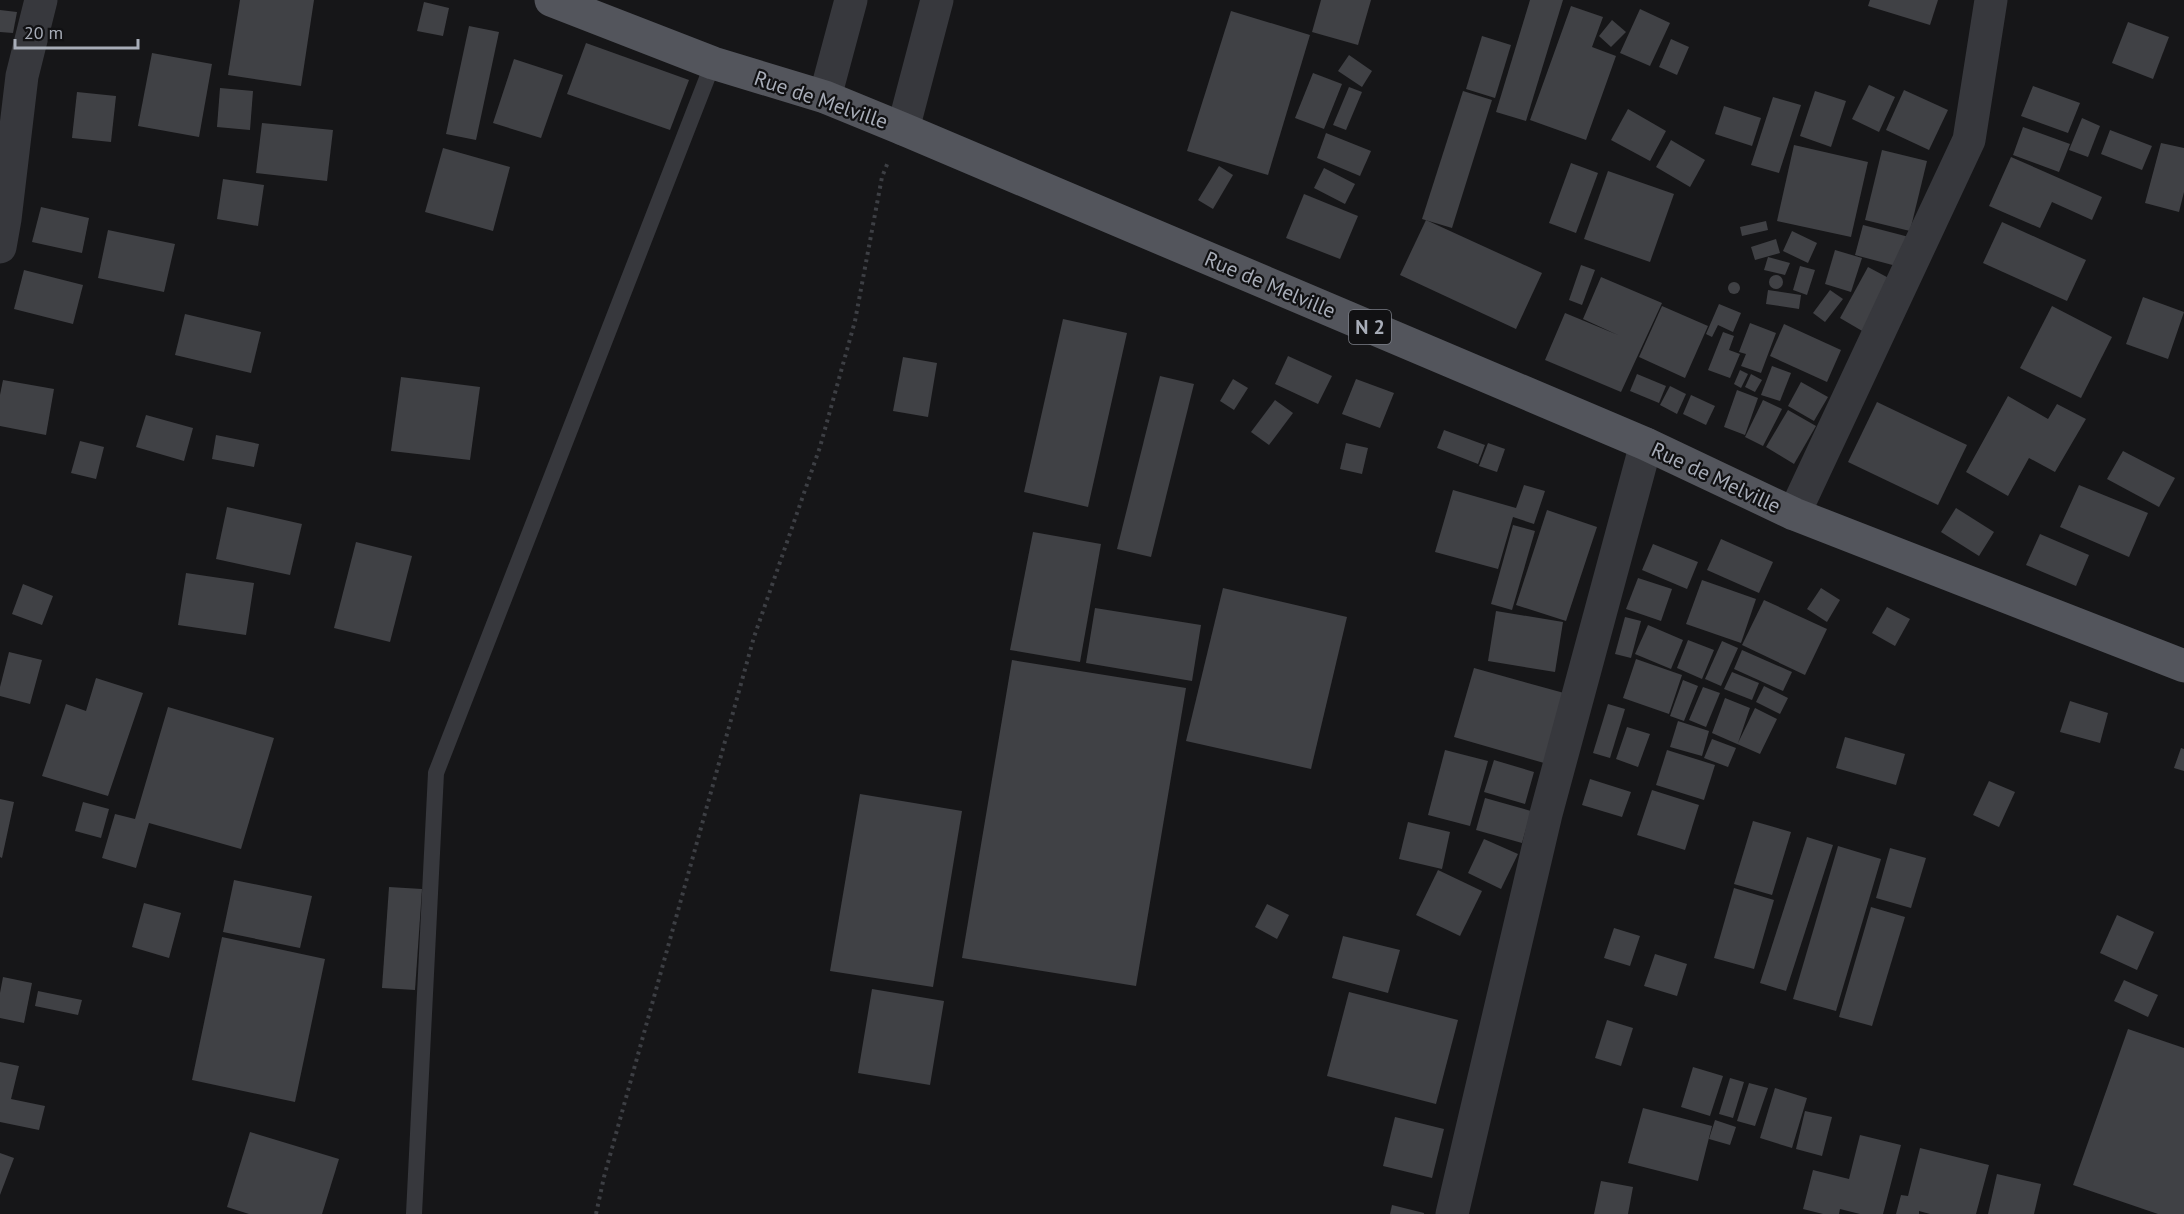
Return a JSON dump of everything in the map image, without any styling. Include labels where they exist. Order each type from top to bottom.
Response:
[{"type":"main road","name":"Rue de Melville","points":[[551,0],[713,63],[825,97],[1646,444],[1794,514],[2184,666]]},
{"type":"street","points":[[0,247],[7,207],[22,76],[41,0]]},
{"type":"street","points":[[825,97],[851,0]]},
{"type":"street","points":[[903,129],[937,0]]},
{"type":"street","points":[[1794,514],[1969,140],[1992,0]]},
{"type":"street","points":[[1452,1214],[1546,814],[1646,444]]},
{"type":"lane","points":[[414,1214],[436,773],[713,63]]},
{"type":"path","points":[[596,1214],[604,1177],[754,637],[820,447],[852,332],[882,177],[903,129]]},
{"type":"building","points":[[240,0],[314,0],[301,86],[228,75]]},
{"type":"building","points":[[1321,0],[1371,0],[1358,45],[1312,32]]},
{"type":"building","points":[[1530,0],[1563,0],[1526,121],[1496,112]]},
{"type":"building","points":[[1870,0],[1938,0],[1930,25],[1868,6]]},
{"type":"building","points":[[424,2],[449,8],[443,36],[417,31]]},
{"type":"building","points":[[1571,6],[1603,17],[1592,47],[1616,56],[1586,140],[1530,120]]},
{"type":"building","points":[[1640,9],[1670,23],[1650,66],[1620,53]]},
{"type":"building","points":[[0,10],[17,12],[13,33],[0,32]]},
{"type":"building","points":[[1231,11],[1310,35],[1268,175],[1187,151]]},
{"type":"building","points":[[1612,20],[1626,32],[1611,47],[1599,36]]},
{"type":"building","points":[[2128,22],[2169,37],[2153,79],[2112,63]]},
{"type":"building","points":[[469,26],[499,32],[476,140],[446,134]]},
{"type":"building","points":[[1482,36],[1511,45],[1495,98],[1466,89]]},
{"type":"building","points":[[1671,39],[1689,47],[1677,75],[1659,67]]},
{"type":"building","points":[[586,43],[689,80],[670,130],[567,94]]},
{"type":"building","points":[[152,53],[212,64],[199,137],[138,126]]},
{"type":"building","points":[[1349,55],[1372,71],[1362,87],[1338,71]]},
{"type":"building","points":[[514,59],[563,75],[541,138],[493,123]]},
{"type":"building","points":[[1313,73],[1342,84],[1324,129],[1295,118]]},
{"type":"building","points":[[1869,85],[1895,97],[1879,132],[1852,119]]},
{"type":"building","points":[[2033,86],[2080,103],[2068,133],[2021,116]]},
{"type":"building","points":[[1349,87],[1362,92],[1346,130],[1333,125]]},
{"type":"building","points":[[220,88],[253,91],[250,130],[217,127]]},
{"type":"building","points":[[1904,90],[1948,110],[1929,150],[1886,130]]},
{"type":"building","points":[[1463,91],[1492,100],[1452,228],[1422,219]]},
{"type":"building","points":[[1815,91],[1846,101],[1831,147],[1800,136]]},
{"type":"building","points":[[77,92],[116,96],[111,142],[72,138]]},
{"type":"building","points":[[1773,97],[1801,105],[1779,173],[1751,165]]},
{"type":"building","points":[[1724,106],[1761,118],[1752,146],[1715,134]]},
{"type":"building","points":[[1628,109],[1666,131],[1650,161],[1611,140]]},
{"type":"building","points":[[2082,118],[2100,126],[2088,157],[2069,150]]},
{"type":"building","points":[[262,123],[333,130],[327,181],[256,173]]},
{"type":"building","points":[[2023,127],[2070,144],[2059,172],[2013,155]]},
{"type":"building","points":[[2110,130],[2152,146],[2142,170],[2101,154]]},
{"type":"building","points":[[1326,133],[1371,151],[1360,176],[1317,158]]},
{"type":"building","points":[[1671,140],[1705,160],[1690,187],[1656,167]]},
{"type":"building","points":[[2161,143],[2184,148],[2184,192],[2179,212],[2145,203]]},
{"type":"building","points":[[1794,145],[1868,162],[1851,237],[1777,221]]},
{"type":"building","points":[[443,148],[510,167],[493,231],[425,212]]},
{"type":"building","points":[[1882,150],[1927,161],[1910,231],[1865,220]]},
{"type":"building","points":[[2011,157],[2102,197],[2092,220],[2052,202],[2040,228],[1989,206]]},
{"type":"building","points":[[1571,163],[1598,173],[1576,233],[1549,223]]},
{"type":"building","points":[[1219,166],[1233,175],[1213,209],[1198,200]]},
{"type":"building","points":[[1324,168],[1355,184],[1345,204],[1314,188]]},
{"type":"building","points":[[1608,171],[1674,194],[1650,262],[1584,239]]},
{"type":"building","points":[[223,179],[264,185],[258,226],[217,219]]},
{"type":"building","points":[[1304,194],[1358,216],[1340,259],[1286,238]]},
{"type":"building","points":[[41,207],[89,218],[82,253],[32,242]]},
{"type":"building","points":[[1426,220],[1542,273],[1516,329],[1400,275]]},
{"type":"building","points":[[1766,221],[1768,230],[1742,236],[1740,227]]},
{"type":"building","points":[[2002,222],[2086,260],[2067,301],[1983,263]]},
{"type":"building","points":[[1863,225],[1909,237],[1900,267],[1855,255]]},
{"type":"building","points":[[108,230],[175,244],[164,292],[98,278]]},
{"type":"building","points":[[1792,231],[1817,243],[1808,263],[1783,251]]},
{"type":"building","points":[[1776,239],[1780,253],[1755,260],[1751,247]]},
{"type":"building","points":[[1835,250],[1862,258],[1851,292],[1825,284]]},
{"type":"building","points":[[1768,257],[1790,263],[1785,275],[1764,270]]},
{"type":"building","points":[[1581,265],[1595,270],[1582,305],[1569,300]]},
{"type":"building","points":[[1800,266],[1815,270],[1807,295],[1793,290]]},
{"type":"building","points":[[1868,267],[1898,283],[1869,335],[1840,318]]},
{"type":"building","points":[[24,270],[83,285],[73,324],[14,309]]},
{"type":"building","points":[[1776,275],[1781,277],[1783,282],[1781,287],[1776,289],[1771,287],[1769,282],[1771,277]]},
{"type":"building","points":[[1601,277],[1662,303],[1621,392],[1545,360],[1565,313],[1618,335],[1583,319]]},
{"type":"building","points":[[1736,282],[1740,288],[1736,294],[1732,294],[1728,286]]},
{"type":"building","points":[[1768,290],[1801,295],[1799,309],[1766,304]]},
{"type":"building","points":[[1830,290],[1843,299],[1825,322],[1813,313]]},
{"type":"building","points":[[2143,297],[2184,312],[2168,359],[2126,344]]},
{"type":"building","points":[[1719,304],[1741,313],[1733,332],[1718,325],[1712,337],[1706,334]]},
{"type":"building","points":[[1662,306],[1708,326],[1685,378],[1639,357]]},
{"type":"building","points":[[2052,306],[2112,337],[2081,398],[2020,368]]},
{"type":"building","points":[[185,314],[261,332],[251,373],[175,355]]},
{"type":"building","points":[[1063,319],[1127,333],[1088,507],[1024,492]]},
{"type":"building","points":[[1750,323],[1776,333],[1761,373],[1741,366],[1746,354],[1739,352]]},
{"type":"building","points":[[1784,324],[1841,350],[1827,382],[1770,356]]},
{"type":"building","points":[[1723,332],[1734,336],[1729,350],[1740,354],[1730,378],[1708,370]]},
{"type":"building","points":[[1288,356],[1332,376],[1318,404],[1275,384]]},
{"type":"building","points":[[903,357],[937,363],[928,417],[893,411]]},
{"type":"building","points":[[1772,366],[1791,373],[1780,401],[1761,395]]},
{"type":"building","points":[[1740,370],[1748,374],[1741,388],[1734,384]]},
{"type":"building","points":[[1637,374],[1666,386],[1659,403],[1630,391]]},
{"type":"building","points":[[1751,374],[1762,380],[1755,392],[1745,387]]},
{"type":"building","points":[[1160,376],[1194,384],[1151,557],[1117,549]]},
{"type":"building","points":[[401,377],[480,387],[470,460],[391,451]]},
{"type":"building","points":[[1233,379],[1248,388],[1234,410],[1220,401]]},
{"type":"building","points":[[1356,379],[1394,393],[1380,428],[1342,414]]},
{"type":"building","points":[[3,380],[54,389],[46,435],[0,426],[0,395]]},
{"type":"building","points":[[1801,382],[1828,397],[1814,421],[1788,406]]},
{"type":"building","points":[[1670,386],[1686,394],[1677,414],[1660,405]]},
{"type":"building","points":[[1737,390],[1758,398],[1745,435],[1724,427]]},
{"type":"building","points":[[1691,395],[1715,406],[1706,425],[1683,414]]},
{"type":"building","points":[[2008,396],[2048,419],[2057,404],[2086,419],[2055,472],[2029,458],[2008,496],[1966,472]]},
{"type":"building","points":[[1275,400],[1293,413],[1269,445],[1251,432]]},
{"type":"building","points":[[1763,400],[1782,409],[1763,446],[1745,437]]},
{"type":"building","points":[[1877,402],[1967,445],[1938,505],[1848,462]]},
{"type":"building","points":[[1788,410],[1816,426],[1794,464],[1766,447]]},
{"type":"building","points":[[146,415],[193,428],[184,461],[136,447]]},
{"type":"building","points":[[1444,430],[1485,445],[1478,464],[1437,448]]},
{"type":"building","points":[[216,435],[259,444],[254,467],[212,459]]},
{"type":"building","points":[[80,441],[104,447],[96,479],[71,473]]},
{"type":"building","points":[[1346,443],[1368,448],[1362,474],[1340,469]]},
{"type":"building","points":[[1488,443],[1505,449],[1497,472],[1479,466]]},
{"type":"building","points":[[2123,451],[2175,478],[2159,507],[2107,479]]},
{"type":"building","points":[[1524,485],[1545,491],[1534,524],[1513,517],[1498,569],[1435,552],[1453,490],[1516,508]]},
{"type":"building","points":[[2079,485],[2148,513],[2129,557],[2060,527]]},
{"type":"building","points":[[227,507],[302,524],[290,575],[216,559]]},
{"type":"building","points":[[1956,508],[1994,532],[1979,556],[1941,532]]},
{"type":"building","points":[[1547,510],[1597,527],[1566,621],[1516,605]]},
{"type":"building","points":[[1513,525],[1535,531],[1512,610],[1491,604]]},
{"type":"building","points":[[1033,532],[1101,544],[1080,662],[1010,650]]},
{"type":"building","points":[[2040,534],[2089,555],[2076,586],[2026,565]]},
{"type":"building","points":[[1721,539],[1773,562],[1759,593],[1707,570]]},
{"type":"building","points":[[356,542],[412,556],[390,642],[334,628]]},
{"type":"building","points":[[1653,544],[1698,562],[1687,589],[1642,570]]},
{"type":"building","points":[[186,573],[254,583],[246,635],[178,625]]},
{"type":"building","points":[[1638,578],[1672,589],[1661,621],[1626,609]]},
{"type":"building","points":[[1702,580],[1756,599],[1741,643],[1686,624]]},
{"type":"building","points":[[23,584],[53,596],[42,625],[12,614]]},
{"type":"building","points":[[1223,588],[1347,617],[1311,769],[1186,741]]},
{"type":"building","points":[[1821,588],[1840,600],[1827,622],[1807,609]]},
{"type":"building","points":[[1764,600],[1827,629],[1805,675],[1742,645]]},
{"type":"building","points":[[1887,607],[1910,619],[1895,646],[1872,633]]},
{"type":"building","points":[[1095,608],[1201,625],[1192,681],[1086,663]]},
{"type":"building","points":[[1496,611],[1563,622],[1555,672],[1488,661]]},
{"type":"building","points":[[1625,617],[1641,621],[1631,658],[1615,654]]},
{"type":"building","points":[[1648,625],[1683,640],[1671,669],[1635,654]]},
{"type":"building","points":[[1688,640],[1714,650],[1702,679],[1677,668]]},
{"type":"building","points":[[1722,641],[1738,648],[1721,686],[1705,679]]},
{"type":"building","points":[[1742,650],[1792,672],[1783,691],[1734,669]]},
{"type":"building","points":[[9,652],[42,660],[30,704],[0,696],[0,687]]},
{"type":"building","points":[[1636,659],[1682,675],[1669,714],[1623,698]]},
{"type":"building","points":[[1012,660],[1186,688],[1136,986],[962,958]]},
{"type":"building","points":[[1474,668],[1564,693],[1544,763],[1454,737]]},
{"type":"building","points":[[1732,672],[1759,683],[1752,700],[1724,689]]},
{"type":"building","points":[[96,678],[143,693],[108,796],[42,776],[66,704],[86,711]]},
{"type":"building","points":[[1683,680],[1698,686],[1684,721],[1670,716]]},
{"type":"building","points":[[1764,686],[1788,698],[1780,714],[1756,702]]},
{"type":"building","points":[[1703,687],[1720,693],[1706,727],[1689,720]]},
{"type":"building","points":[[1725,698],[1750,708],[1738,743],[1755,708],[1777,719],[1760,754],[1712,733]]},
{"type":"building","points":[[2070,701],[2108,713],[2100,743],[2060,732]]},
{"type":"building","points":[[1608,704],[1625,709],[1610,758],[1593,753]]},
{"type":"building","points":[[168,707],[274,738],[241,849],[149,823],[136,868],[102,858],[115,814],[135,819]]},
{"type":"building","points":[[1678,721],[1709,731],[1702,756],[1670,747]]},
{"type":"building","points":[[1627,727],[1650,734],[1638,767],[1616,759]]},
{"type":"building","points":[[1845,737],[1905,754],[1896,785],[1836,768]]},
{"type":"building","points":[[1712,739],[1736,748],[1728,767],[1704,758]]},
{"type":"building","points":[[2181,748],[2184,749],[2184,771],[2174,768]]},
{"type":"building","points":[[1445,750],[1488,761],[1470,826],[1428,815]]},
{"type":"building","points":[[1667,750],[1715,765],[1704,800],[1656,785]]},
{"type":"building","points":[[1494,760],[1534,772],[1525,804],[1484,792]]},
{"type":"building","points":[[1590,779],[1631,792],[1622,817],[1582,805]]},
{"type":"building","points":[[1989,781],[2015,792],[1999,827],[1973,815]]},
{"type":"building","points":[[1652,790],[1699,805],[1685,850],[1637,835]]},
{"type":"building","points":[[860,794],[962,811],[933,987],[830,971]]},
{"type":"building","points":[[1485,798],[1531,811],[1522,843],[1476,830]]},
{"type":"building","points":[[0,799],[14,802],[2,858],[0,857]]},
{"type":"building","points":[[83,802],[109,809],[101,838],[75,831]]},
{"type":"building","points":[[1753,821],[1791,832],[1772,895],[1734,884]]},
{"type":"building","points":[[1408,822],[1450,832],[1442,869],[1399,859]]},
{"type":"building","points":[[1807,837],[1833,845],[1786,991],[1760,983]]},
{"type":"building","points":[[1484,839],[1518,854],[1501,889],[1468,873]]},
{"type":"building","points":[[1838,846],[1881,859],[1836,1011],[1793,999]]},
{"type":"building","points":[[1890,848],[1926,858],[1911,908],[1876,898]]},
{"type":"building","points":[[1438,870],[1482,891],[1460,936],[1416,915]]},
{"type":"building","points":[[234,880],[312,896],[300,948],[223,932]]},
{"type":"building","points":[[389,887],[422,889],[415,990],[382,988]]},
{"type":"building","points":[[1734,888],[1774,900],[1754,969],[1714,958]]},
{"type":"building","points":[[144,903],[181,913],[169,958],[132,947]]},
{"type":"building","points":[[1267,904],[1289,915],[1277,939],[1255,927]]},
{"type":"building","points":[[1871,907],[1905,917],[1872,1026],[1839,1017]]},
{"type":"building","points":[[2117,915],[2154,932],[2137,970],[2100,953]]},
{"type":"building","points":[[1614,928],[1640,936],[1630,966],[1604,958]]},
{"type":"building","points":[[1343,936],[1400,950],[1388,993],[1332,978]]},
{"type":"building","points":[[222,937],[325,959],[295,1102],[192,1080]]},
{"type":"building","points":[[1655,954],[1687,964],[1677,996],[1644,986]]},
{"type":"building","points":[[3,977],[32,983],[24,1023],[0,1018],[0,993]]},
{"type":"building","points":[[2124,980],[2158,995],[2148,1017],[2114,1001]]},
{"type":"building","points":[[872,989],[944,1001],[930,1085],[858,1073]]},
{"type":"building","points":[[38,991],[82,1000],[78,1015],[35,1006]]},
{"type":"building","points":[[1349,992],[1458,1020],[1436,1104],[1327,1076]]},
{"type":"building","points":[[1607,1020],[1633,1028],[1621,1066],[1595,1058]]},
{"type":"building","points":[[2128,1029],[2184,1048],[2184,1214],[2158,1214],[2073,1185]]},
{"type":"building","points":[[0,1062],[19,1066],[11,1099],[45,1106],[39,1130],[0,1122]]},
{"type":"building","points":[[1693,1067],[1723,1076],[1710,1116],[1681,1107]]},
{"type":"building","points":[[1730,1078],[1744,1082],[1733,1118],[1719,1114]]},
{"type":"building","points":[[1749,1083],[1768,1088],[1755,1126],[1737,1121]]},
{"type":"building","points":[[1775,1088],[1807,1098],[1792,1148],[1760,1138]]},
{"type":"building","points":[[1643,1108],[1712,1126],[1698,1181],[1628,1163]]},
{"type":"building","points":[[1805,1111],[1832,1117],[1822,1156],[1796,1149]]},
{"type":"building","points":[[1395,1117],[1444,1129],[1432,1178],[1383,1166]]},
{"type":"building","points":[[1715,1120],[1736,1127],[1730,1145],[1709,1139]]},
{"type":"building","points":[[250,1132],[339,1159],[322,1214],[249,1214],[227,1207]]},
{"type":"building","points":[[1860,1135],[1901,1145],[1883,1214],[1860,1214],[1840,1209],[1839,1214],[1823,1214],[1803,1209],[1813,1170],[1849,1179]]},
{"type":"building","points":[[1920,1148],[1989,1165],[1976,1214],[1930,1214],[1919,1211],[1919,1214],[1896,1214],[1901,1195],[1908,1196]]},
{"type":"building","points":[[0,1153],[14,1158],[0,1195]]},
{"type":"building","points":[[1997,1174],[2041,1184],[2034,1214],[1988,1214]]},
{"type":"building","points":[[1601,1181],[1633,1187],[1628,1214],[1594,1214]]},
{"type":"building","points":[[1392,1205],[1424,1213],[1424,1214],[1390,1214]]}]
